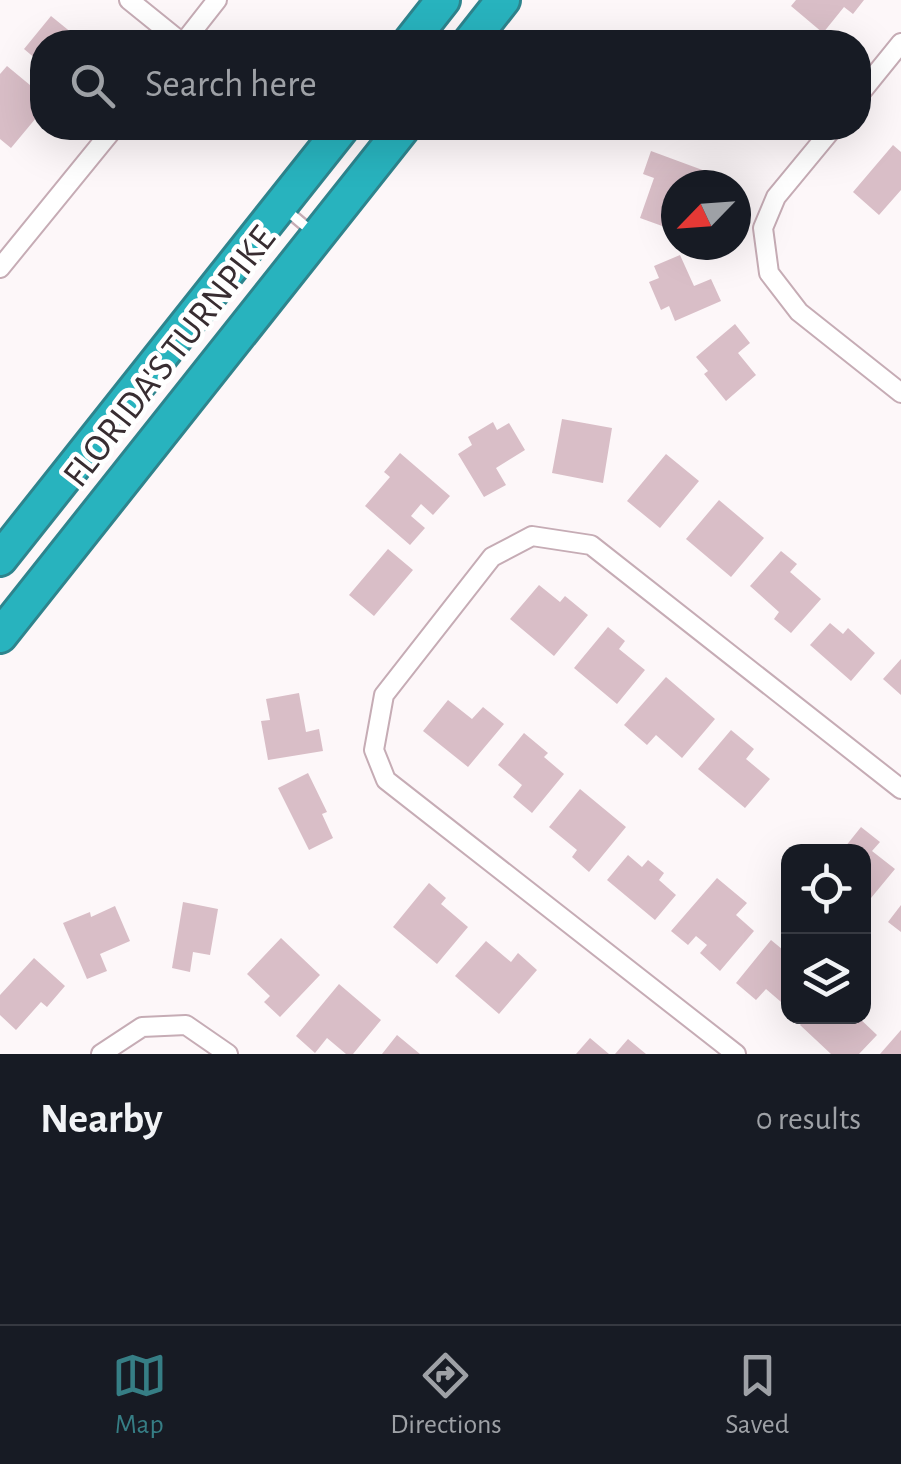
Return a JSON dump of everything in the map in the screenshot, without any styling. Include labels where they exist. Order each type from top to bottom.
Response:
[{"type":"highway","points":[[420,30],[444,0]]},
{"type":"highway","points":[[479,30],[503,0]]},
{"type":"highway","name":"FLORIDA'S TURNPIKE","points":[[0,559],[332,140]]},
{"type":"highway","name":"FLORIDA'S TURNPIKE","points":[[0,636],[393,140]]},
{"type":"street","points":[[129,0],[167,30]]},
{"type":"street","points":[[192,30],[217,0]]},
{"type":"street","points":[[871,80],[901,43]]},
{"type":"street","points":[[0,268],[104,140]]},
{"type":"street","points":[[823,140],[776,197],[763,228],[769,273],[798,312],[901,393]]},
{"type":"street","points":[[736,1054],[386,780],[374,750],[384,695],[492,557],[532,536],[591,544],[901,789]]},
{"type":"street","points":[[101,1054],[142,1027],[186,1025],[228,1054]]},
{"type":"lane","points":[[280,205],[317,236]]},
{"type":"building","points":[[796,0],[864,0],[853,14],[844,7],[825,30],[819,30],[791,6]]},
{"type":"building","points":[[51,16],[68,30],[40,30]]},
{"type":"building","points":[[7,66],[30,85],[30,125],[11,148],[0,139],[0,74]]},
{"type":"building","points":[[893,145],[901,152],[901,190],[879,215],[853,192]]},
{"type":"building","points":[[651,151],[702,170],[661,170],[661,226],[640,218],[654,178],[643,174]]},
{"type":"building","points":[[682,260],[694,286],[711,279],[721,301],[675,321],[669,306],[661,310],[649,282],[659,278],[654,266]]},
{"type":"building","points":[[735,324],[750,343],[738,353],[756,375],[726,401],[696,357]]},
{"type":"building","points":[[562,419],[612,428],[603,483],[552,473]]},
{"type":"building","points":[[493,422],[497,430],[509,423],[525,450],[496,468],[506,485],[484,497],[458,454],[472,445],[468,437]]},
{"type":"building","points":[[400,453],[450,496],[433,515],[421,504],[411,516],[425,528],[410,545],[365,506],[390,477],[384,472]]},
{"type":"building","points":[[666,454],[699,481],[660,528],[627,501]]},
{"type":"building","points":[[719,500],[764,538],[731,577],[686,539]]},
{"type":"building","points":[[388,549],[413,570],[374,616],[349,595]]},
{"type":"building","points":[[781,551],[797,564],[790,572],[821,599],[791,633],[774,619],[779,612],[750,586]]},
{"type":"building","points":[[539,585],[560,602],[565,596],[588,615],[554,656],[510,619]]},
{"type":"building","points":[[830,623],[843,634],[848,628],[875,653],[851,681],[810,645]]},
{"type":"building","points":[[608,627],[625,641],[619,649],[645,670],[617,704],[574,668]]},
{"type":"building","points":[[901,659],[901,695],[883,679]]},
{"type":"building","points":[[666,677],[715,719],[682,758],[656,735],[647,745],[624,725]]},
{"type":"building","points":[[299,693],[306,732],[319,729],[323,751],[268,760],[261,721],[270,720],[266,699]]},
{"type":"building","points":[[448,700],[472,719],[483,707],[504,724],[468,767],[423,731]]},
{"type":"building","points":[[731,730],[754,749],[746,759],[770,779],[745,808],[698,769]]},
{"type":"building","points":[[524,733],[548,753],[544,757],[564,774],[532,813],[513,797],[522,785],[498,765]]},
{"type":"building","points":[[308,773],[327,812],[322,814],[333,838],[309,850],[278,788]]},
{"type":"building","points":[[580,789],[626,827],[589,872],[572,857],[577,850],[549,827]]},
{"type":"building","points":[[861,827],[880,842],[872,851],[895,869],[871,898],[871,844],[847,844]]},
{"type":"building","points":[[628,855],[642,867],[648,860],[664,873],[659,880],[676,895],[655,920],[607,880]]},
{"type":"building","points":[[717,878],[747,903],[736,915],[754,931],[720,971],[700,953],[707,945],[696,936],[688,945],[671,931]]},
{"type":"building","points":[[429,883],[446,898],[441,904],[468,927],[437,964],[393,927]]},
{"type":"building","points":[[183,902],[218,909],[210,955],[193,952],[190,972],[172,968]]},
{"type":"building","points":[[901,905],[901,932],[888,922]]},
{"type":"building","points":[[115,906],[130,941],[100,954],[107,971],[87,979],[63,923]]},
{"type":"building","points":[[281,938],[320,975],[280,1017],[264,1002],[270,996],[247,974]]},
{"type":"building","points":[[771,940],[781,948],[781,1002],[766,989],[756,1000],[736,983]]},
{"type":"building","points":[[486,941],[511,962],[518,953],[537,970],[499,1014],[455,976]]},
{"type":"building","points":[[34,958],[65,986],[47,1007],[41,1002],[16,1030],[0,1015],[0,995]]},
{"type":"building","points":[[339,984],[381,1020],[353,1054],[346,1054],[327,1038],[315,1053],[296,1036]]},
{"type":"building","points":[[865,1024],[877,1035],[859,1054],[831,1054],[800,1025]]},
{"type":"building","points":[[901,1030],[901,1054],[880,1054]]},
{"type":"building","points":[[397,1035],[420,1054],[382,1054]]},
{"type":"building","points":[[590,1038],[609,1054],[576,1054]]},
{"type":"building","points":[[628,1039],[646,1054],[615,1054]]}]
